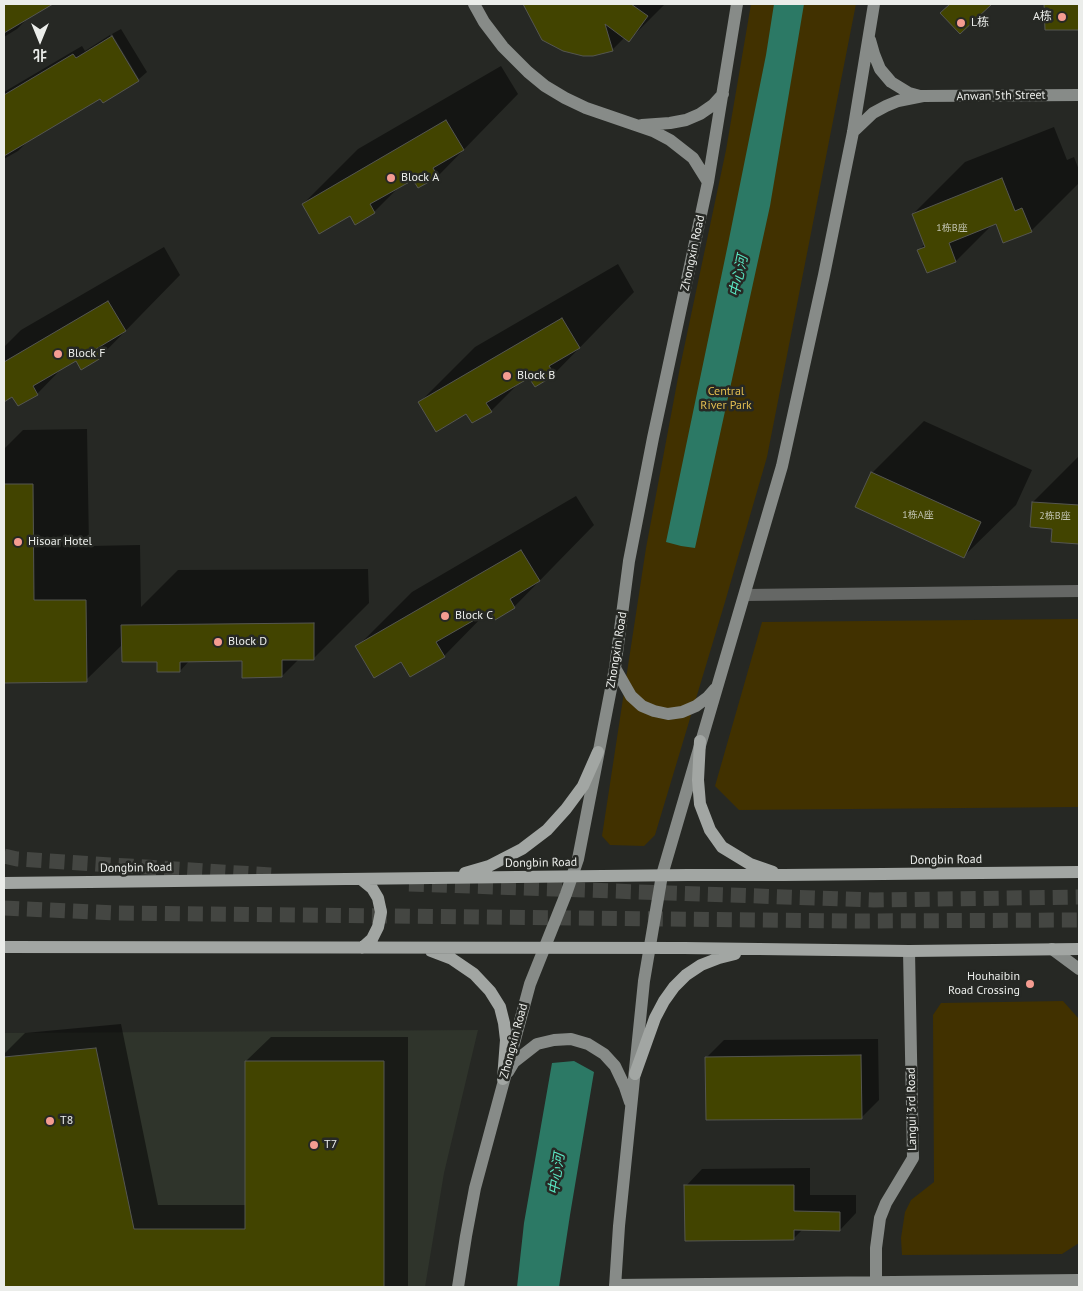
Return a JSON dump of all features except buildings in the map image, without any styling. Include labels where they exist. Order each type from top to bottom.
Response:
[{"type":"main road","points":[[474,4],[484,22],[503,47],[545,86],[586,108],[653,131],[693,158],[708,182]]},
{"type":"main road","name":"Zhongxin Road","points":[[458,1287],[470,1213],[503,1079],[530,984],[566,894],[583,834],[615,668],[629,561],[653,438],[708,182],[737,4]]},
{"type":"main road","points":[[874,4],[853,132],[782,466],[662,876],[649,948],[618,1241],[615,1286],[876,1285],[1079,1280]]},
{"type":"main road","points":[[869,34],[880,69],[891,82],[908,93],[923,96]]},
{"type":"main road","points":[[635,125],[686,120],[700,114],[723,94]]},
{"type":"main road","name":"Anwan 5th Street","points":[[923,96],[1079,95]]},
{"type":"main road","points":[[853,132],[873,113],[886,106],[898,101],[923,96]]},
{"type":"main road","points":[[615,668],[622,684],[636,701],[654,711],[668,714],[682,712],[696,706],[708,697],[718,685]]},
{"type":"main road","points":[[700,741],[698,780],[700,804],[710,830],[722,847],[750,864],[784,876]]},
{"type":"main road","points":[[449,878],[489,866],[522,849],[547,830],[583,786],[598,752]]},
{"type":"main road","name":"Dongbin Road","points":[[4,883],[1079,872]]},
{"type":"main road","points":[[4,876],[21,883]]},
{"type":"main road","points":[[361,879],[372,888],[378,898],[381,912],[378,927],[372,939],[362,948]]},
{"type":"main road","points":[[4,947],[649,948],[909,951],[1079,949]]},
{"type":"main road","points":[[4,951],[21,947]]},
{"type":"main road","points":[[424,948],[452,959],[474,974],[490,991],[500,1007],[506,1040],[503,1079]]},
{"type":"main road","points":[[1052,949],[1079,969]]},
{"type":"main road","points":[[635,1074],[656,1018],[664,1001],[674,987],[686,975],[701,965],[719,958],[754,950]]},
{"type":"main road","name":"Langui 3rd Road","points":[[876,1285],[876,1248],[880,1218],[886,1203],[907,1170],[912,1158],[909,951]]},
{"type":"main road","points":[[503,1079],[514,1062],[537,1044],[571,1039],[588,1044],[604,1054],[615,1066],[625,1087],[632,1109]]},
{"type":"street","points":[[745,595],[1079,591]]},
{"type":"shaded area","points":[[478,1030],[444,1173],[425,1287],[4,1287],[4,1033]]},
{"type":"green space","name":"Central River Park","points":[[751,4],[856,4],[767,457],[725,602],[655,835],[644,846],[610,845],[602,836],[646,548],[680,367],[726,150]]},
{"type":"green space","points":[[1079,619],[1079,807],[739,810],[715,786],[762,622]]},
{"type":"green space","points":[[1063,1001],[1079,1019],[1079,1243],[1062,1254],[902,1255],[901,1238],[905,1212],[911,1200],[934,1182],[933,1015],[941,1003]]},
{"type":"water","name":"中心河","points":[[774,4],[804,4],[770,206],[695,548],[681,546],[666,542],[766,55]]},
{"type":"water","name":"中心河","points":[[574,1061],[594,1072],[559,1287],[517,1287],[524,1223],[552,1063]]},
{"type":"tunnel","points":[[4,856],[17,859],[271,875]]},
{"type":"tunnel","points":[[409,884],[874,900],[1079,897]]},
{"type":"tunnel","points":[[4,908],[116,913],[857,921],[1079,920]]},
{"type":"place","name":"A栋","points":[[1062,17]]},
{"type":"place","name":"L栋","points":[[961,23]]},
{"type":"place","name":"Block A","points":[[391,178]]},
{"type":"place","name":"Block F","points":[[58,354]]},
{"type":"place","name":"Block B","points":[[507,376]]},
{"type":"place","name":"Hisoar Hotel","points":[[18,542]]},
{"type":"place","name":"Block C","points":[[445,616]]},
{"type":"place","name":"Block D","points":[[218,642]]},
{"type":"place","name":"Houhaibin Road Crossing","points":[[1030,984]]},
{"type":"place","name":"T8","points":[[50,1121]]},
{"type":"place","name":"T7","points":[[314,1145]]}]
